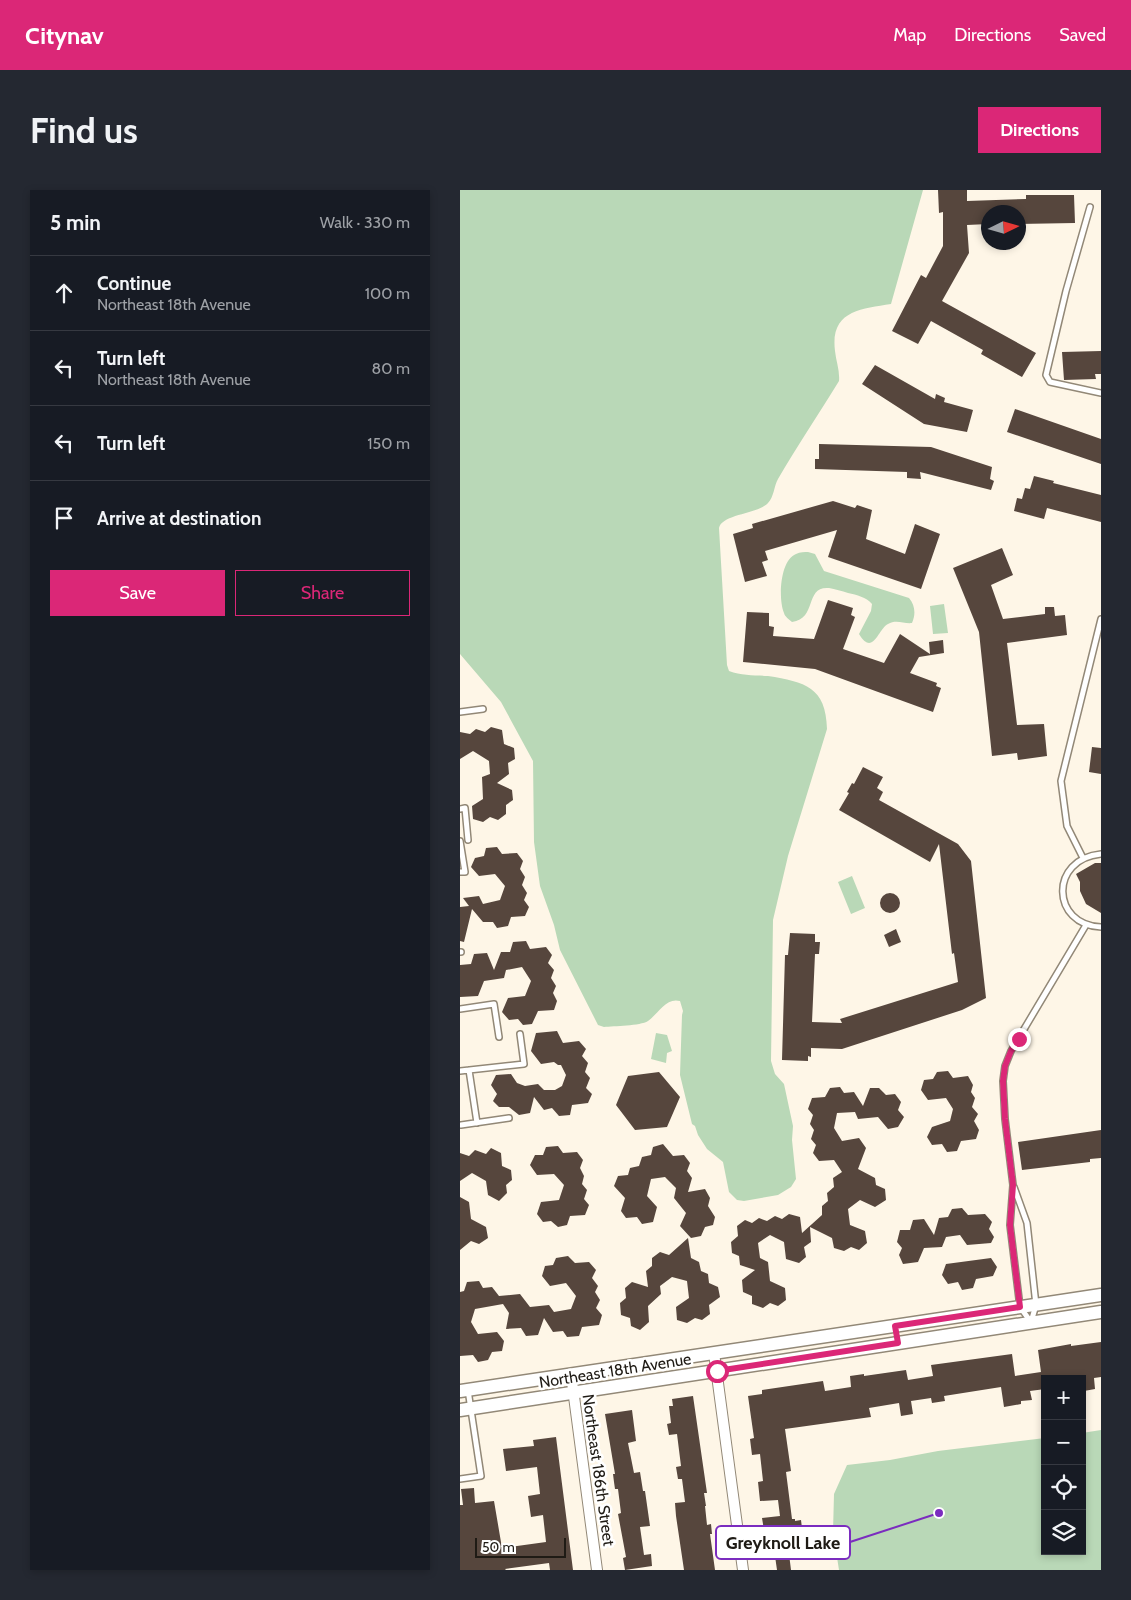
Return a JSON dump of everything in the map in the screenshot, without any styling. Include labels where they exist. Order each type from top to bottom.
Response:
[{"type":"street","name":"Northeast 18th Avenue","points":[[464,1390],[1101,1295]]},
{"type":"street","name":"Northeast 18th Avenue","points":[[465,1409],[1101,1312]]},
{"type":"street","points":[[714,1353],[743,1570]]},
{"type":"street","name":"Northeast 186th Street","points":[[571,1374],[597,1570]]},
{"type":"lane","points":[[1090,207],[1066,291],[1046,375],[1050,382],[1101,392]]},
{"type":"lane","points":[[1083,858],[1067,826],[1062,781],[1101,618]]},
{"type":"lane","points":[[460,712],[483,708]]},
{"type":"lane","points":[[460,809],[464,808],[468,840]]},
{"type":"lane","points":[[460,840],[465,872],[460,872]]},
{"type":"lane","points":[[1101,854],[1089,855],[1078,861],[1069,870],[1064,881],[1063,894],[1066,905],[1072,915],[1086,925],[1101,927]]},
{"type":"lane","points":[[1031,1323],[1020,1307],[1010,1225],[1013,1185],[1004,1101],[1005,1066],[1011,1051],[1086,925]]},
{"type":"lane","points":[[460,1009],[494,1004],[499,1037]]},
{"type":"lane","points":[[460,1071],[524,1064],[520,1034]]},
{"type":"lane","points":[[469,1070],[477,1122]]},
{"type":"lane","points":[[461,1125],[509,1118]]},
{"type":"lane","points":[[1013,1185],[1028,1223],[1036,1305],[1031,1323]]},
{"type":"lane","points":[[895,1326],[898,1343]]},
{"type":"lane","points":[[460,1479],[481,1476],[465,1409],[464,1390]]},
{"type":"shaded area","points":[[460,190],[923,190],[891,304],[858,311],[842,320],[837,327],[835,338],[839,381],[778,479],[770,501],[757,510],[727,520],[719,528],[727,665],[729,671],[744,675],[781,678],[803,684],[818,695],[826,715],[827,729],[788,856],[773,920],[771,1061],[775,1074],[784,1084],[793,1126],[792,1140],[796,1179],[791,1187],[778,1195],[744,1201],[737,1200],[729,1192],[723,1162],[707,1149],[698,1135],[695,1126],[692,1124],[680,1075],[683,1011],[680,1001],[670,1001],[644,1023],[604,1027],[598,1025],[560,950],[554,925],[540,886],[534,842],[533,761],[501,702],[460,654]]},
{"type":"shaded area","points":[[808,552],[815,554],[824,571],[909,598],[914,610],[912,623],[897,622],[888,624],[875,640],[868,643],[859,634],[871,611],[872,604],[861,597],[829,588],[816,592],[805,615],[792,622],[785,616],[782,607],[782,580],[791,558],[798,553]]},
{"type":"shaded area","points":[[944,604],[948,633],[933,634],[930,606]]},
{"type":"shaded area","points":[[852,876],[865,908],[851,914],[838,882]]},
{"type":"shaded area","points":[[656,1033],[667,1035],[672,1051],[667,1053],[666,1063],[651,1059]]},
{"type":"shaded area","points":[[1101,1430],[1101,1570],[839,1570],[833,1532],[834,1494],[847,1465],[890,1460],[938,1451],[1041,1438],[1041,1555],[1086,1555],[1086,1432]]},
{"type":"building","points":[[938,190],[967,190],[967,201],[1026,199],[1026,195],[1074,195],[1075,223],[1026,224],[1026,205],[981,205],[981,224],[967,225],[969,253],[942,301],[1036,353],[1022,377],[981,354],[983,350],[931,321],[918,344],[892,331],[921,275],[926,278],[943,246],[943,212],[939,213]]},
{"type":"building","points":[[1101,351],[1101,374],[1095,374],[1096,379],[1064,380],[1062,352]]},
{"type":"building","points":[[875,365],[935,399],[936,394],[945,398],[944,402],[973,410],[967,432],[924,424],[862,384]]},
{"type":"building","points":[[1015,409],[1101,439],[1101,464],[1007,432]]},
{"type":"building","points":[[819,444],[931,447],[992,467],[990,479],[994,481],[991,490],[920,472],[921,479],[907,478],[907,472],[815,469],[815,459],[819,459]]},
{"type":"building","points":[[1034,476],[1054,481],[1053,483],[1101,495],[1101,522],[1047,508],[1044,519],[1014,511],[1017,498],[1022,499],[1025,488],[1030,489]]},
{"type":"building","points":[[833,501],[855,508],[857,505],[872,510],[866,539],[905,554],[915,524],[940,534],[921,589],[828,557],[837,530],[765,551],[768,560],[762,562],[767,576],[745,582],[733,534],[753,528],[752,524]]},
{"type":"building","points":[[1002,548],[1013,575],[991,585],[1003,619],[1045,614],[1045,607],[1054,607],[1055,616],[1065,615],[1067,635],[1007,643],[1017,725],[1044,724],[1047,756],[1018,760],[1017,753],[992,756],[979,632],[953,568]]},
{"type":"building","points":[[828,600],[853,608],[851,615],[855,617],[843,649],[884,663],[900,634],[930,654],[929,642],[943,640],[944,653],[919,657],[910,673],[937,683],[936,686],[941,688],[933,712],[815,669],[743,662],[747,612],[769,613],[769,626],[774,627],[773,636],[814,639]]},
{"type":"building","points":[[491,727],[502,730],[504,744],[514,748],[515,759],[508,763],[509,774],[497,783],[512,790],[513,800],[506,805],[506,814],[498,820],[490,817],[483,822],[473,819],[472,806],[483,799],[482,777],[490,774],[489,761],[473,751],[460,759],[460,732],[470,734],[476,729],[485,732]]},
{"type":"building","points":[[1092,747],[1101,748],[1101,774],[1089,772]]},
{"type":"building","points":[[863,767],[883,777],[877,788],[883,792],[879,800],[958,844],[971,861],[986,998],[962,1010],[842,1049],[811,1048],[811,1057],[808,1056],[808,1061],[782,1060],[785,955],[788,955],[790,933],[815,934],[815,942],[820,942],[819,954],[815,954],[812,1022],[842,1023],[840,1019],[958,982],[954,953],[952,954],[939,844],[930,862],[839,810],[849,793],[847,792],[852,783],[854,784]]},
{"type":"building","points":[[497,847],[502,854],[517,853],[523,861],[520,869],[525,877],[522,885],[527,893],[524,900],[529,907],[525,916],[511,917],[508,926],[497,928],[493,922],[483,922],[472,909],[464,942],[460,941],[460,907],[469,906],[463,898],[479,896],[483,904],[500,900],[505,886],[495,874],[479,876],[471,867],[475,858],[484,856],[486,848]]},
{"type":"building","points":[[1095,863],[1101,863],[1101,913],[1086,904],[1080,891],[1080,882],[1076,874]]},
{"type":"building","points":[[890,893],[897,896],[900,903],[897,910],[890,913],[883,910],[880,903],[883,896]]},
{"type":"building","points":[[896,929],[901,942],[889,947],[884,935]]},
{"type":"building","points":[[526,941],[530,949],[546,947],[552,955],[548,963],[554,970],[551,978],[556,986],[553,993],[557,1001],[554,1010],[538,1011],[532,1024],[523,1025],[518,1019],[509,1020],[502,1012],[508,998],[525,996],[531,981],[522,967],[506,970],[504,978],[484,981],[478,996],[460,997],[460,965],[471,964],[474,954],[487,953],[494,970],[501,952],[510,952],[513,942]]},
{"type":"building","points":[[557,1031],[563,1043],[579,1041],[586,1049],[582,1056],[588,1063],[585,1072],[590,1078],[586,1088],[592,1094],[588,1103],[572,1105],[570,1115],[559,1116],[552,1108],[544,1110],[534,1097],[530,1113],[519,1115],[509,1107],[499,1107],[493,1101],[497,1094],[491,1085],[496,1075],[511,1074],[517,1083],[525,1086],[538,1084],[544,1090],[555,1090],[562,1086],[566,1075],[561,1065],[554,1062],[541,1064],[531,1051],[536,1033]]},
{"type":"building","points":[[948,1071],[953,1078],[968,1076],[973,1085],[971,1092],[975,1098],[972,1107],[978,1114],[974,1121],[979,1130],[976,1139],[961,1141],[957,1151],[947,1152],[942,1144],[932,1145],[927,1137],[932,1127],[950,1121],[953,1109],[946,1098],[928,1100],[921,1090],[924,1080],[933,1079],[937,1072]]},
{"type":"building","points":[[659,1072],[680,1097],[667,1127],[635,1130],[616,1105],[628,1076]]},
{"type":"building","points":[[840,1087],[844,1093],[854,1092],[863,1106],[870,1088],[879,1088],[886,1095],[895,1094],[901,1102],[898,1110],[904,1117],[898,1127],[888,1129],[878,1117],[858,1119],[855,1112],[837,1113],[834,1128],[842,1141],[859,1138],[866,1148],[858,1169],[875,1178],[876,1185],[885,1189],[886,1200],[875,1207],[860,1200],[848,1209],[850,1225],[865,1231],[867,1243],[859,1250],[851,1247],[844,1251],[834,1248],[832,1238],[810,1227],[811,1242],[804,1247],[806,1257],[799,1263],[786,1259],[784,1242],[770,1235],[758,1243],[760,1258],[768,1262],[770,1281],[785,1288],[786,1300],[778,1306],[770,1303],[763,1308],[752,1304],[752,1296],[743,1292],[742,1280],[755,1270],[740,1265],[739,1256],[732,1253],[731,1242],[738,1236],[737,1226],[745,1220],[752,1223],[759,1218],[767,1221],[775,1216],[782,1219],[789,1214],[800,1217],[802,1233],[822,1215],[822,1206],[828,1201],[827,1193],[834,1187],[833,1178],[842,1172],[834,1160],[819,1161],[813,1153],[816,1145],[811,1139],[814,1130],[810,1124],[813,1115],[808,1109],[812,1098],[825,1097],[830,1088]]},
{"type":"building","points":[[1101,1130],[1101,1158],[1090,1159],[1090,1162],[1022,1170],[1018,1142]]},
{"type":"building","points":[[663,1144],[673,1156],[684,1155],[690,1163],[687,1171],[692,1178],[688,1192],[705,1189],[710,1198],[708,1206],[715,1217],[713,1225],[705,1227],[701,1236],[691,1238],[680,1226],[686,1213],[674,1198],[676,1188],[665,1177],[651,1179],[647,1196],[657,1207],[653,1222],[642,1224],[637,1217],[626,1218],[621,1211],[625,1198],[614,1186],[618,1176],[628,1175],[630,1168],[639,1166],[642,1157],[651,1155],[653,1147]]},
{"type":"building","points":[[558,1146],[563,1153],[577,1152],[583,1160],[580,1168],[584,1176],[582,1184],[587,1190],[584,1199],[589,1205],[585,1215],[570,1216],[567,1225],[558,1227],[551,1221],[543,1222],[537,1214],[541,1202],[559,1200],[564,1185],[554,1174],[537,1175],[530,1165],[535,1155],[543,1155],[546,1147]]},
{"type":"building","points":[[491,1148],[501,1153],[502,1166],[511,1170],[512,1180],[506,1185],[507,1193],[499,1201],[488,1195],[486,1181],[472,1173],[460,1181],[460,1153],[469,1156],[475,1150],[486,1154]]},
{"type":"building","points":[[460,1197],[469,1202],[471,1219],[486,1227],[488,1238],[479,1244],[471,1241],[460,1250]]},
{"type":"building","points":[[962,1208],[968,1215],[985,1214],[992,1222],[989,1229],[994,1237],[991,1243],[967,1245],[960,1235],[946,1237],[942,1247],[924,1248],[918,1262],[903,1264],[899,1255],[902,1248],[897,1242],[900,1230],[910,1230],[913,1220],[924,1219],[934,1235],[939,1218],[948,1217],[952,1209]]},
{"type":"building","points":[[688,1238],[691,1258],[699,1262],[701,1271],[708,1274],[709,1283],[718,1287],[720,1297],[709,1305],[710,1314],[702,1320],[695,1318],[687,1323],[677,1320],[676,1307],[689,1298],[687,1281],[672,1277],[660,1286],[661,1294],[648,1306],[649,1322],[640,1330],[631,1326],[630,1318],[621,1315],[620,1303],[626,1298],[625,1288],[632,1282],[648,1287],[646,1271],[652,1266],[652,1258],[660,1252],[669,1255]]},
{"type":"building","points":[[568,1256],[575,1263],[589,1262],[596,1270],[592,1278],[598,1286],[595,1292],[600,1300],[596,1308],[602,1315],[599,1325],[582,1327],[579,1336],[567,1337],[563,1331],[553,1332],[544,1318],[538,1335],[526,1336],[521,1328],[506,1329],[509,1313],[503,1304],[475,1309],[471,1322],[478,1334],[497,1332],[504,1341],[502,1351],[492,1352],[488,1360],[478,1362],[473,1355],[460,1356],[460,1292],[464,1291],[467,1282],[479,1281],[483,1288],[492,1287],[499,1296],[520,1294],[530,1307],[549,1305],[554,1312],[571,1309],[576,1296],[566,1283],[550,1286],[542,1276],[545,1266],[553,1265],[556,1258]]},
{"type":"building","points":[[991,1258],[997,1267],[993,1276],[976,1279],[973,1288],[962,1290],[958,1282],[948,1284],[942,1275],[946,1264]]},
{"type":"building","points":[[1101,1342],[1101,1377],[1094,1378],[1095,1389],[1086,1391],[1086,1375],[1041,1375],[1041,1390],[1030,1391],[1032,1400],[1021,1401],[1021,1404],[1004,1407],[1001,1387],[944,1396],[945,1401],[932,1403],[931,1398],[911,1401],[913,1414],[901,1416],[899,1403],[869,1408],[871,1417],[785,1429],[791,1471],[786,1472],[792,1519],[795,1519],[795,1521],[801,1520],[805,1552],[789,1554],[791,1570],[777,1570],[772,1535],[765,1536],[762,1518],[780,1516],[778,1500],[760,1501],[758,1482],[763,1481],[760,1454],[752,1455],[750,1439],[754,1438],[748,1396],[762,1394],[762,1390],[823,1381],[825,1391],[851,1387],[850,1376],[864,1374],[864,1376],[906,1370],[908,1380],[933,1376],[931,1365],[1012,1354],[1015,1376],[1041,1372],[1038,1350],[1071,1344],[1071,1346]]},
{"type":"building","points":[[693,1396],[707,1493],[704,1493],[707,1525],[711,1524],[712,1534],[710,1534],[715,1570],[684,1570],[676,1516],[675,1503],[685,1502],[682,1479],[678,1479],[676,1467],[681,1466],[677,1434],[669,1435],[667,1424],[671,1423],[669,1406],[673,1406],[672,1399]]},
{"type":"building","points":[[632,1410],[636,1441],[628,1443],[634,1473],[640,1472],[643,1491],[645,1491],[650,1526],[640,1527],[644,1555],[651,1554],[652,1566],[625,1570],[623,1558],[626,1557],[618,1514],[621,1513],[618,1489],[615,1489],[613,1474],[615,1474],[605,1414]]},
{"type":"building","points":[[556,1437],[573,1570],[550,1570],[549,1563],[506,1570],[460,1570],[460,1505],[463,1505],[461,1489],[474,1488],[475,1503],[494,1501],[502,1548],[546,1542],[543,1515],[531,1517],[528,1496],[540,1494],[537,1467],[506,1471],[503,1449],[534,1446],[533,1440]]},
{"type":"place","name":"Greyknoll Lake","points":[[939,1513]]},
{"type":"route","points":[[717,1371],[898,1343],[895,1326],[1020,1307],[1010,1225],[1013,1185],[1005,1119],[1003,1081],[1005,1066],[1011,1051],[1019,1039]]}]
